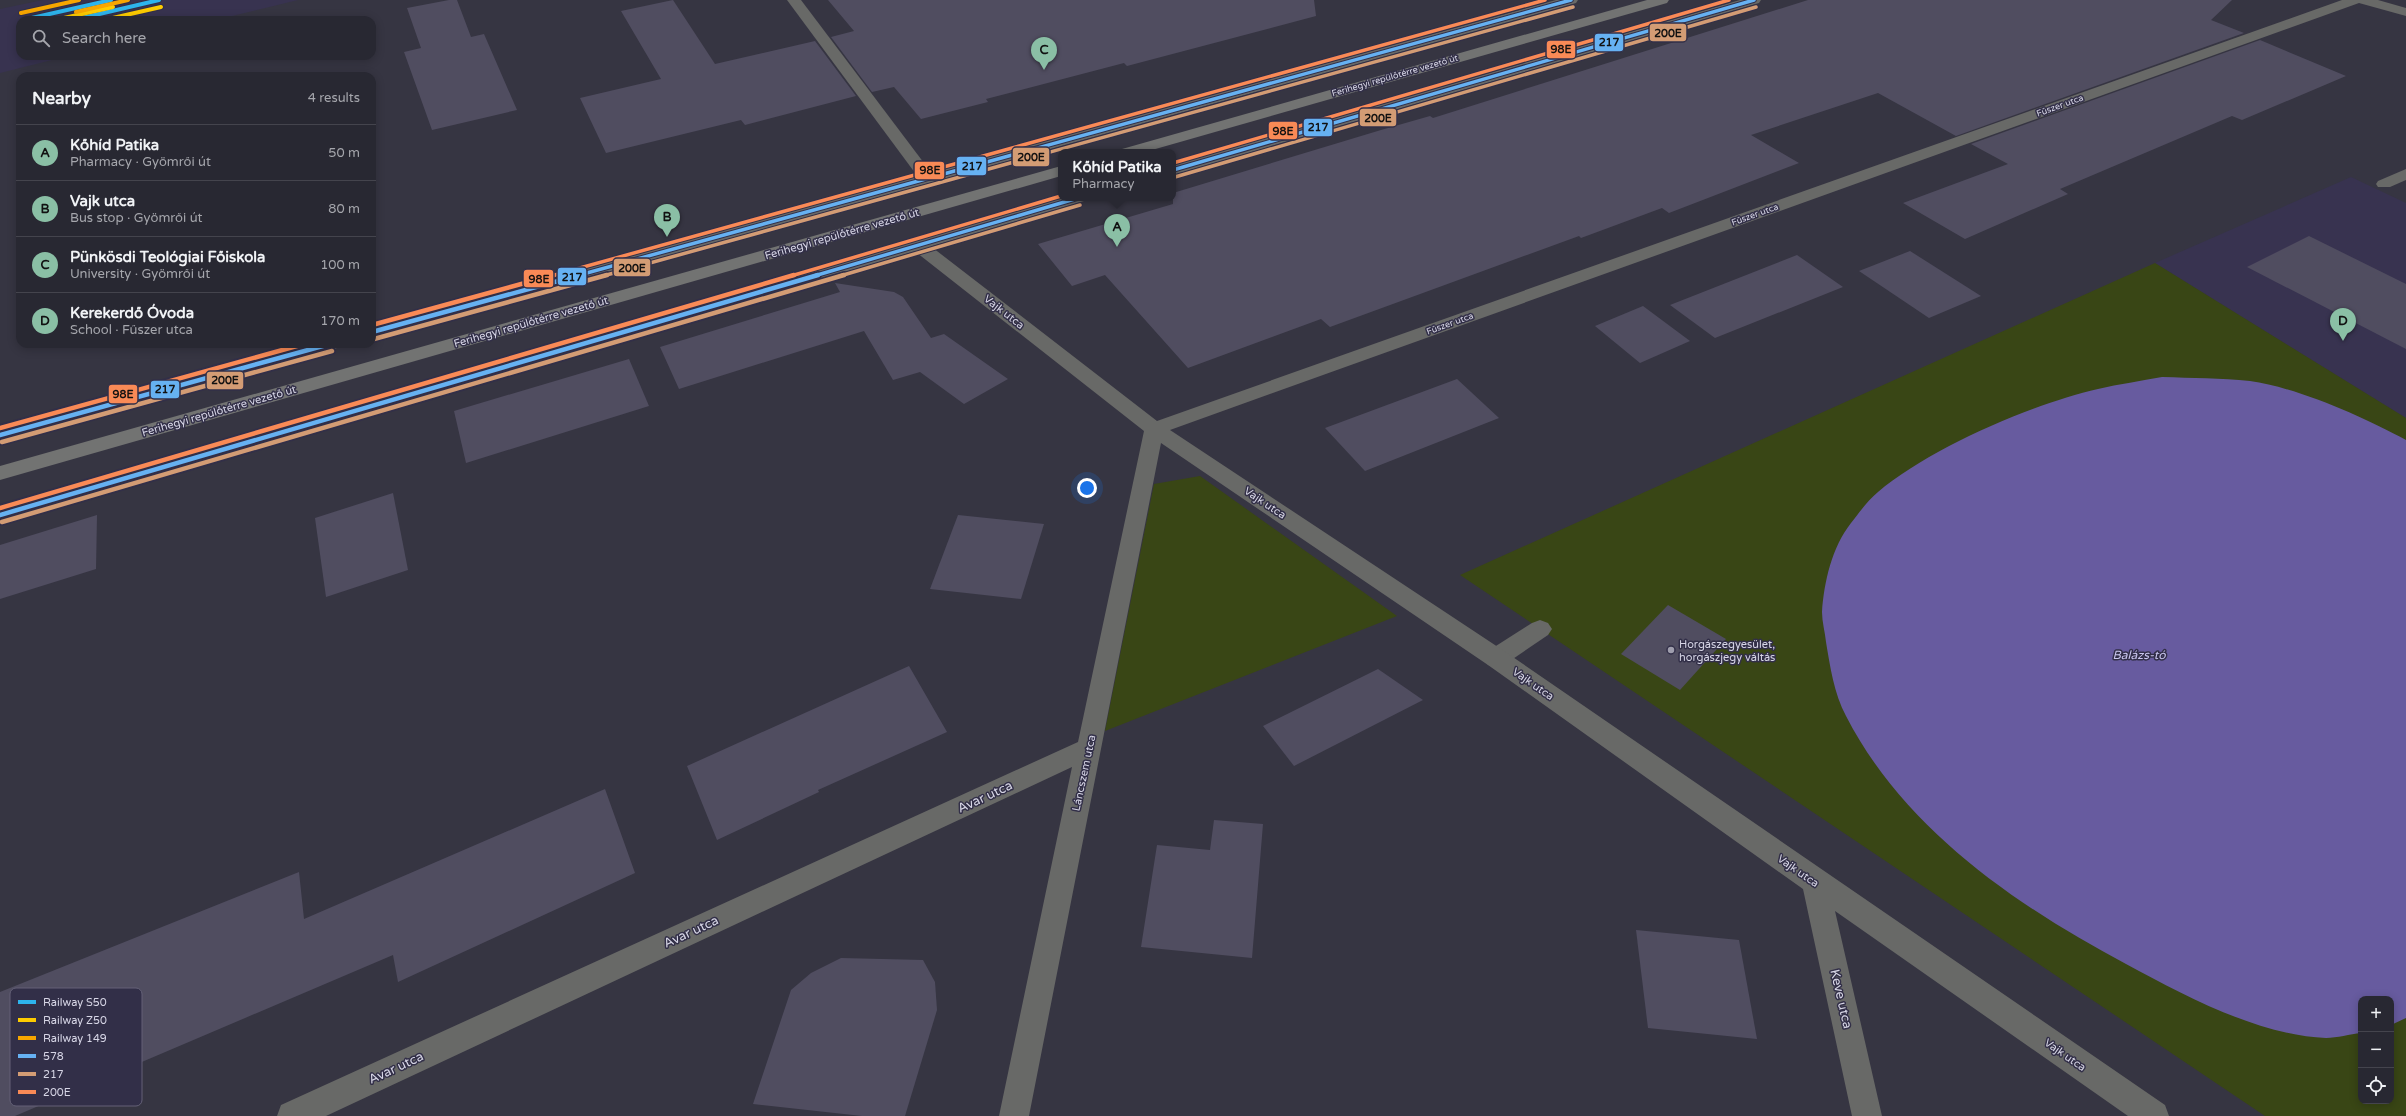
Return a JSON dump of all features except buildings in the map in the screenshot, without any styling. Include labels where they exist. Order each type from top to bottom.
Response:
[{"type":"main road","name":"Ferihegyi repülőtérre vezető út","points":[[1139,149],[1662,0]]},
{"type":"main road","name":"Ferihegyi repülőtérre vezető út","points":[[0,474],[1058,172]]},
{"type":"street","points":[[794,0],[927,178]]},
{"type":"street","points":[[376,331],[1571,0]]},
{"type":"street","points":[[1176,169],[1754,0]]},
{"type":"street","name":"Fűszer utca","points":[[1154,429],[2355,0]]},
{"type":"street","points":[[2363,0],[2406,12]]},
{"type":"street","points":[[2406,174],[2384,184],[2406,193]]},
{"type":"street","points":[[0,515],[1068,201]]},
{"type":"street","name":"Vajk utca","points":[[918,245],[1154,429],[1496,658],[1815,882],[2154,1116]]},
{"type":"street","points":[[0,435],[315,348]]},
{"type":"street","name":"Láncszem utca","points":[[1014,1116],[1154,429]]},
{"type":"street","points":[[1496,658],[1540,629]]},
{"type":"street","name":"Avar utca","points":[[292,1116],[1089,748]]},
{"type":"street","name":"Keve utca","points":[[1815,882],[1867,1116]]},
{"type":"shaded area","points":[[43,0],[298,0],[232,16],[16,16],[16,60],[52,60],[0,73],[0,9]]},
{"type":"shaded area","points":[[2351,177],[2406,203],[2406,418],[2155,263]]},
{"type":"green space","name":"Balázs-tó","points":[[2155,263],[2406,418],[2406,1116],[2265,1116],[1460,575]]},
{"type":"green space","points":[[1200,476],[1397,616],[1105,731],[1154,484]]},
{"type":"water","name":"Balázs-tó","points":[[2162,377],[2250,381],[2289,390],[2330,404],[2406,440],[2406,1018],[2394,1024],[2394,996],[2358,996],[2358,1033],[2326,1038],[2274,1030],[2248,1022],[2197,1001],[2085,941],[2044,917],[2005,890],[1967,861],[1931,829],[1899,794],[1870,757],[1846,716],[1838,699],[1822,620],[1827,577],[1834,554],[1844,532],[1874,495],[1925,459],[1983,430],[2043,405],[2106,387]]},
{"type":"rail line","name":"149","points":[[21,13],[79,0]]},
{"type":"rail line","name":"S50","points":[[41,16],[111,0]]},
{"type":"rail line","name":"149","points":[[76,12],[128,0]]},
{"type":"rail line","name":"S50","points":[[91,16],[159,0]]},
{"type":"rail line","name":"Z50","points":[[73,16],[113,7]]},
{"type":"rail line","name":"Z50","points":[[122,16],[161,7]]},
{"type":"transit line","name":"98E","points":[[376,324],[1545,0]]},
{"type":"transit line","name":"217","points":[[376,331],[1571,0]]},
{"type":"transit line","name":"98E","points":[[1176,162],[1729,0]]},
{"type":"transit line","name":"217","points":[[1176,169],[1754,0]]},
{"type":"transit line","name":"200E","points":[[1060,149],[1573,7]]},
{"type":"transit line","name":"200E","points":[[1176,177],[1756,7]]},
{"type":"transit line","name":"200E","points":[[376,338],[1058,150]]},
{"type":"transit line","name":"98E","points":[[0,508],[1058,197]]},
{"type":"transit line","name":"217","points":[[0,515],[1068,201]]},
{"type":"transit line","name":"200E","points":[[2,522],[1080,205]]},
{"type":"transit line","name":"98E","points":[[0,428],[290,348]]},
{"type":"transit line","name":"217","points":[[0,435],[315,348]]},
{"type":"transit line","name":"200E","points":[[2,442],[332,351]]},
{"type":"place","name":"Pünkösdi Teológiai Főiskola","points":[[1044,70]]},
{"type":"place","name":"Vajk utca","points":[[667,237]]},
{"type":"place","name":"Kőhíd Patika","points":[[1117,247]]},
{"type":"place","name":"Kerekerdő Óvoda","points":[[2343,341]]},
{"type":"place","name":"Horgászegyesület, horgászjegy váltás","points":[[1671,650]]}]
